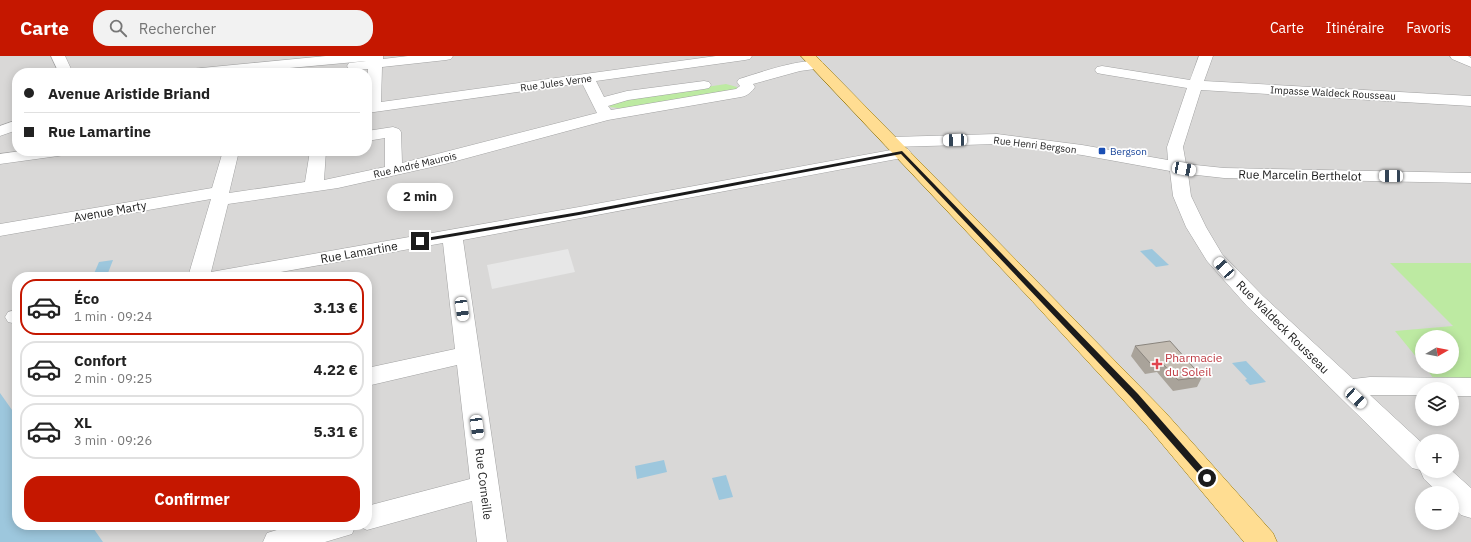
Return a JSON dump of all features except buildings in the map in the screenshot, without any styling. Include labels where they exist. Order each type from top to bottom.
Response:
[{"type":"main road","points":[[812,60],[1156,419],[1262,542]]},
{"type":"street","points":[[58,56],[64,68]]},
{"type":"street","points":[[256,68],[374,59],[446,56]]},
{"type":"street","name":"Rue Jules Verne","points":[[372,107],[587,78],[682,60],[745,56]]},
{"type":"street","name":"Rue Waldeck Rousseau","points":[[1206,56],[1175,147],[1182,196],[1196,226],[1214,257],[1255,301],[1415,453]]},
{"type":"street","points":[[1457,56],[1471,63]]},
{"type":"street","points":[[323,68],[374,59]]},
{"type":"street","points":[[372,83],[374,59]]},
{"type":"street","name":"Rue André Maurois","points":[[220,196],[338,183],[439,160],[604,109],[742,93],[748,87],[744,82],[798,67],[812,60]]},
{"type":"street","name":"Impasse Waldeck Rousseau","points":[[1102,70],[1195,85],[1471,101]]},
{"type":"street","points":[[587,78],[604,109]]},
{"type":"street","points":[[0,131],[12,127]]},
{"type":"street","points":[[372,135],[393,132],[394,170]]},
{"type":"street","name":"Rue Henri Bergson","points":[[897,148],[997,139],[1082,150],[1177,167]]},
{"type":"street","name":"Rue Lamartine","points":[[246,272],[655,199],[897,148]]},
{"type":"street","points":[[0,159],[22,156]]},
{"type":"street","points":[[200,272],[230,156]]},
{"type":"street","points":[[314,186],[317,156]]},
{"type":"street","name":"Rue Marcelin Berthelot","points":[[1177,167],[1198,172],[1224,173],[1471,178]]},
{"type":"street","name":"Avenue Marty","points":[[0,230],[220,196]]},
{"type":"street","name":"Rue Corneille","points":[[452,235],[492,542]]},
{"type":"street","points":[[372,376],[468,354]]},
{"type":"street","points":[[1346,389],[1370,386],[1471,387]]},
{"type":"street","points":[[1441,478],[1471,506]]},
{"type":"street","points":[[372,517],[485,486]]},
{"type":"street","points":[[278,542],[322,530]]},
{"type":"shaded area","points":[[0,56],[1471,56],[1471,542],[55,542],[50,530],[372,530],[372,272],[12,272],[12,440],[0,412]]},
{"type":"shaded area","points":[[568,249],[575,272],[492,289],[487,265]]},
{"type":"green space","points":[[726,84],[737,87],[737,90],[627,109],[610,107],[609,104],[614,101]]},
{"type":"green space","points":[[1390,263],[1471,263],[1471,379],[1434,379],[1430,374],[1459,374],[1459,330],[1415,330],[1415,355],[1395,331],[1453,326]]},
{"type":"water","points":[[1152,249],[1169,265],[1156,267],[1140,251]]},
{"type":"water","points":[[113,260],[108,272],[95,272],[99,262]]},
{"type":"water","points":[[1246,361],[1266,382],[1250,385],[1245,380],[1247,379],[1232,363]]},
{"type":"water","points":[[0,393],[12,410],[12,530],[95,530],[103,542],[0,542]]},
{"type":"water","points":[[664,460],[667,472],[637,479],[635,466]]},
{"type":"water","points":[[726,475],[733,497],[719,500],[712,478]]},
{"type":"place","name":"Bergson","points":[[1102,151]]},
{"type":"place","name":"Pharmacie du Soleil","points":[[1157,364]]},
{"type":"route","points":[[420,241],[902,153],[1135,396],[1207,478]]}]
